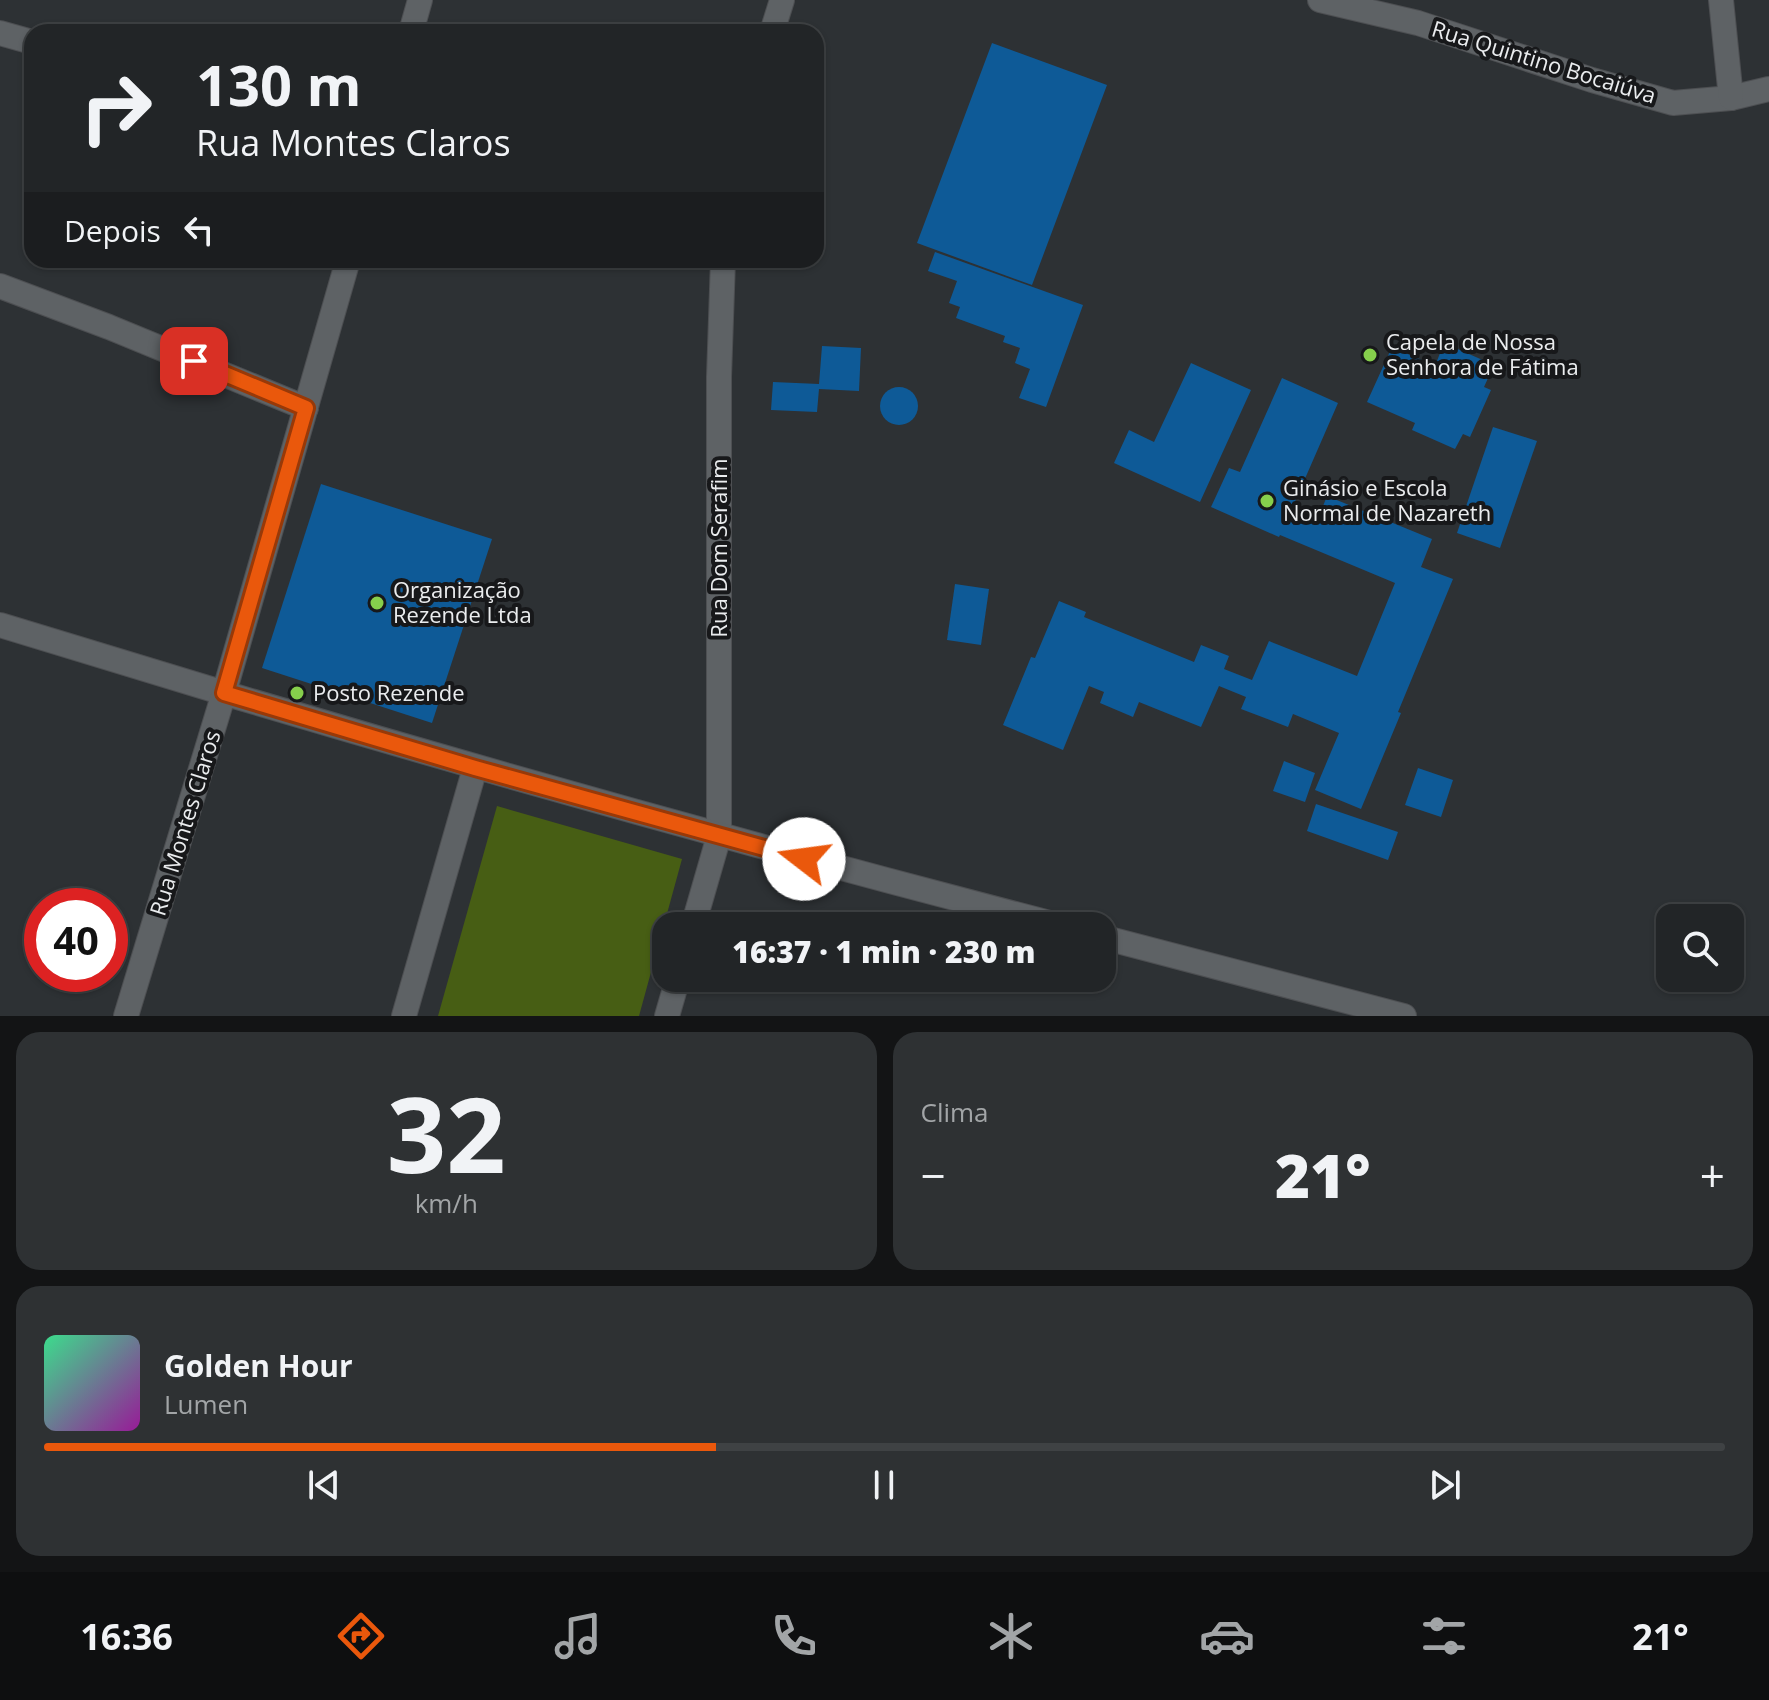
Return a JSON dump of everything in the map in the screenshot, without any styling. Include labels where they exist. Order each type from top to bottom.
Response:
[{"type":"street","points":[[413,24],[420,0]]},
{"type":"street","points":[[774,24],[782,0]]},
{"type":"street","name":"Rua Quintino Bocaiúva","points":[[1320,0],[1420,11],[1592,80],[1673,103],[1731,98],[1769,89]]},
{"type":"street","points":[[1721,0],[1731,98]]},
{"type":"street","points":[[0,33],[24,40]]},
{"type":"street","name":"Rua Montes Claros","points":[[126,1016],[224,693],[346,268]]},
{"type":"street","name":"Rua Dom Serafim","points":[[697,912],[719,836],[719,377],[723,268]]},
{"type":"street","points":[[0,286],[306,408]]},
{"type":"street","points":[[0,625],[475,768],[1008,912]]},
{"type":"street","points":[[404,1016],[475,768]]},
{"type":"street","points":[[1116,941],[1404,1016]]},
{"type":"street","points":[[667,1016],[674,992]]},
{"type":"green space","points":[[497,806],[682,859],[667,912],[652,912],[652,969],[639,1016],[438,1016]]},
{"type":"building","points":[[992,43],[1107,85],[1032,285],[917,243]]},
{"type":"building","points":[[935,252],[1083,305],[1046,407],[1019,398],[1030,369],[1015,363],[1020,348],[1003,342],[1005,336],[956,318],[960,307],[949,303],[957,281],[928,271]]},
{"type":"building","points":[[1444,343],[1494,365],[1484,387],[1491,390],[1470,437],[1463,434],[1455,449],[1412,430],[1415,423],[1367,402],[1392,347],[1435,366]]},
{"type":"building","points":[[822,346],[861,348],[859,391],[819,389],[817,412],[771,410],[773,382],[819,384]]},
{"type":"building","points":[[1191,363],[1251,390],[1200,502],[1114,463],[1129,430],[1154,442]]},
{"type":"building","points":[[1282,378],[1338,403],[1290,513],[1316,524],[1327,496],[1432,539],[1421,567],[1453,579],[1361,809],[1315,790],[1339,733],[1293,714],[1288,727],[1241,709],[1246,697],[1219,686],[1201,727],[1139,702],[1133,717],[1100,703],[1104,692],[1089,686],[1063,750],[1003,725],[1031,657],[1035,658],[1059,601],[1086,612],[1084,617],[1194,662],[1201,645],[1229,656],[1224,669],[1252,680],[1269,641],[1357,676],[1395,583],[1211,507],[1229,468],[1240,472]]},
{"type":"building","points":[[899,387],[912,393],[918,406],[912,419],[899,425],[886,419],[880,406],[886,393]]},
{"type":"building","points":[[1493,427],[1537,441],[1500,548],[1457,533]]},
{"type":"building","name":"Organização Rezende Ltda","points":[[321,484],[492,539],[432,723],[262,668]]},
{"type":"building","points":[[955,584],[989,589],[981,645],[947,640]]},
{"type":"building","points":[[1284,761],[1315,773],[1305,802],[1273,791]]},
{"type":"building","points":[[1418,768],[1453,780],[1441,817],[1405,805]]},
{"type":"building","points":[[1316,804],[1398,832],[1388,860],[1307,831]]},
{"type":"place","name":"Capela de Nossa Senhora de Fátima","points":[[1370,355]]},
{"type":"place","name":"Ginásio e Escola Normal de Nazareth","points":[[1267,501]]},
{"type":"place","name":"Organização Rezende Ltda","points":[[377,603]]},
{"type":"place","name":"Posto Rezende","points":[[297,693]]},
{"type":"route","points":[[194,361],[306,408],[224,693],[475,768],[804,859]]}]
